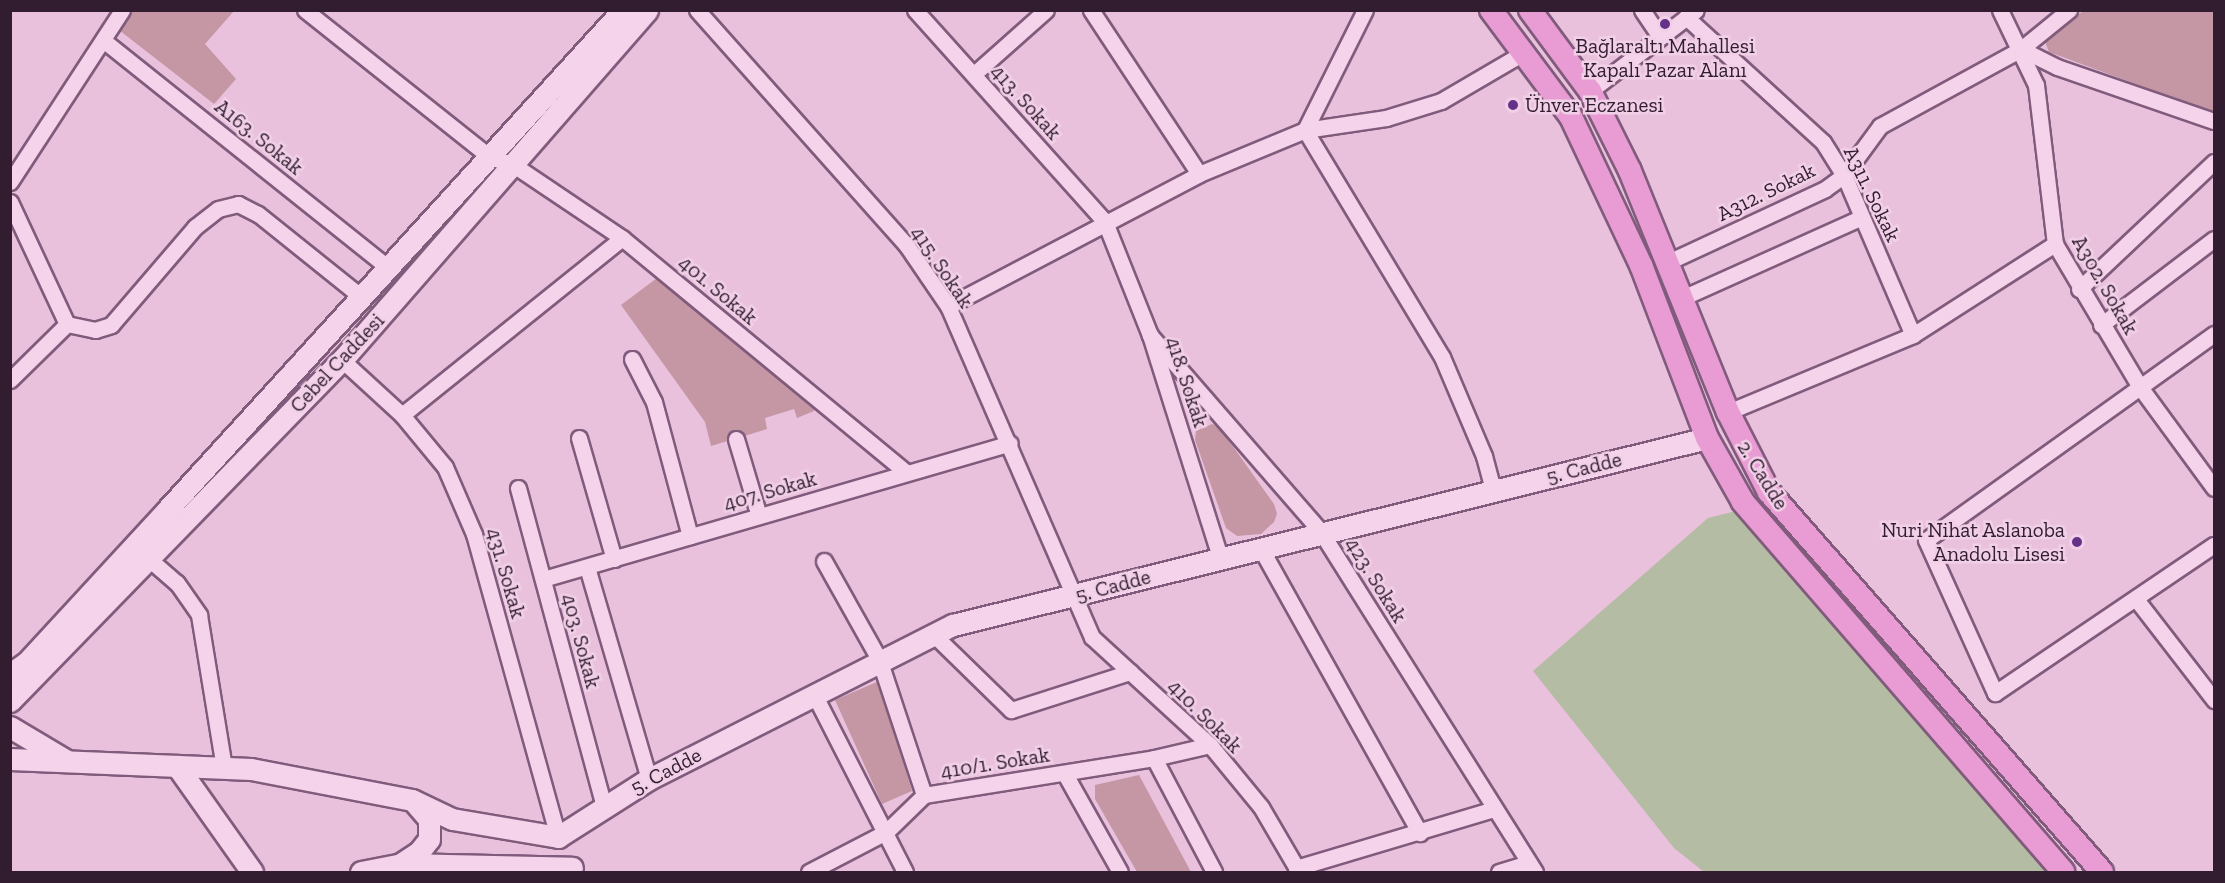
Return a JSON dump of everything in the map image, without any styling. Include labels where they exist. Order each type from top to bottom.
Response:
[{"type":"main road","name":"Cebel Caddesi","points":[[10,674],[26,663],[368,292],[623,10]]},
{"type":"main road","name":"Cebel Caddesi","points":[[10,700],[342,360],[648,10]]},
{"type":"main road","name":"2. Cadde","points":[[1491,10],[1525,52],[1571,117],[1641,265],[1707,438],[1743,502],[1780,548],[2063,873]]},
{"type":"main road","name":"2. Cadde","points":[[1530,10],[1590,91],[1630,171],[1728,412],[1769,492],[2102,873]]},
{"type":"main road","points":[[368,292],[393,302]]},
{"type":"main road","name":"5. Cadde","points":[[558,837],[649,779],[879,659],[953,625],[1076,596],[1260,547],[1707,438]]},
{"type":"main road","points":[[10,727],[73,765]]},
{"type":"main road","points":[[10,759],[73,765],[177,766],[251,770],[412,800],[452,819],[558,837],[573,870],[399,865],[361,873]]},
{"type":"main road","points":[[177,766],[252,873]]},
{"type":"main road","points":[[399,865],[419,852],[429,839],[429,819],[412,800]]},
{"type":"street","points":[[10,182],[122,10]]},
{"type":"street","points":[[305,10],[490,157]]},
{"type":"street","name":"415. Sokak","points":[[697,10],[907,246],[948,306],[1076,596]]},
{"type":"street","name":"413. Sokak","points":[[915,10],[1105,222]]},
{"type":"street","points":[[974,74],[1046,10]]},
{"type":"street","points":[[1091,10],[1199,174]]},
{"type":"street","points":[[1305,130],[1365,10]]},
{"type":"street","points":[[1642,10],[1660,37]]},
{"type":"street","name":"A302. Sokak","points":[[2000,10],[2021,49],[2036,86],[2055,244],[2079,289],[2140,387],[2214,488]]},
{"type":"street","name":"A312. Sokak","points":[[1668,262],[1825,189],[1844,175],[1880,126],[2021,49],[2069,10]]},
{"type":"street","points":[[1590,91],[1691,14]]},
{"type":"street","name":"A311. Sokak","points":[[1691,14],[1823,142],[1844,175],[1913,335]]},
{"type":"street","name":"A163. Sokak","points":[[103,40],[389,268]]},
{"type":"street","points":[[2021,49],[2057,67],[2214,121]]},
{"type":"street","points":[[948,306],[1199,174],[1305,130],[1386,118],[1441,101],[1525,52]]},
{"type":"street","points":[[1305,130],[1442,357],[1484,456],[1493,490]]},
{"type":"street","name":"401. Sokak","points":[[490,157],[512,164],[622,238],[907,473]]},
{"type":"street","points":[[2079,289],[2213,167]]},
{"type":"street","points":[[10,202],[67,324]]},
{"type":"street","points":[[67,324],[95,330],[111,325],[195,227],[218,209],[238,204],[258,213],[368,292]]},
{"type":"street","points":[[1682,298],[1862,217]]},
{"type":"street","name":"418. Sokak","points":[[1105,222],[1150,334],[1220,557]]},
{"type":"street","points":[[402,415],[622,238]]},
{"type":"street","points":[[2101,325],[2214,238]]},
{"type":"street","points":[[1728,412],[1913,335],[2055,244]]},
{"type":"street","points":[[10,380],[67,324]]},
{"type":"street","name":"423. Sokak","points":[[1150,334],[1321,532],[1532,868]]},
{"type":"street","points":[[2214,334],[1926,540],[1995,693],[2214,545]]},
{"type":"street","points":[[632,359],[654,402],[690,536]]},
{"type":"street","name":"431. Sokak","points":[[342,360],[402,415],[445,467],[474,534],[558,837]]},
{"type":"street","points":[[579,438],[614,559]]},
{"type":"street","points":[[736,438],[759,516]]},
{"type":"street","name":"407. Sokak","points":[[543,579],[1010,443]]},
{"type":"street","name":"403. Sokak","points":[[518,488],[604,806]]},
{"type":"street","points":[[1260,547],[1420,833]]},
{"type":"street","points":[[149,559],[177,583],[199,615],[224,768]]},
{"type":"street","points":[[824,561],[879,659],[924,795]]},
{"type":"street","points":[[587,567],[649,779]]},
{"type":"street","name":"410. Sokak","points":[[1076,596],[1092,637],[1210,745],[1261,807],[1297,870]]},
{"type":"street","points":[[2136,599],[2214,700]]},
{"type":"street","points":[[933,634],[1011,710],[1130,672]]},
{"type":"street","points":[[814,694],[905,873]]},
{"type":"street","name":"410/1. Sokak","points":[[809,873],[886,832],[924,795],[1065,774],[1210,745]]},
{"type":"street","points":[[1154,758],[1214,873]]},
{"type":"street","points":[[1065,774],[1120,873]]},
{"type":"street","points":[[1297,870],[1494,809]]},
{"type":"street","points":[[1499,873],[1532,868]]},
{"type":"shaded area","points":[[132,11],[234,11],[205,44],[236,79],[214,104],[119,30]]},
{"type":"shaded area","points":[[2083,11],[2214,11],[2214,113],[2049,52],[2045,42]]},
{"type":"shaded area","points":[[657,278],[815,404],[814,411],[797,418],[794,409],[765,418],[767,429],[711,446],[705,422],[621,305]]},
{"type":"shaded area","points":[[1212,424],[1219,427],[1274,504],[1277,514],[1274,522],[1261,534],[1237,536],[1226,528],[1195,440],[1196,431]]},
{"type":"shaded area","points":[[1748,508],[2070,872],[1704,872],[1674,848],[1533,671],[1708,518]]},
{"type":"shaded area","points":[[879,681],[912,791],[882,804],[835,700]]},
{"type":"shaded area","points":[[1139,775],[1191,872],[1137,872],[1095,799],[1095,785]]},
{"type":"place","name":"Bağlaraltı Mahallesi Kapalı Pazar Alanı","points":[[1665,24]]},
{"type":"place","name":"Ünver Eczanesi","points":[[1513,105]]},
{"type":"place","name":"Nuri Nihat Aslanoba Anadolu Lisesi","points":[[2077,542]]}]
